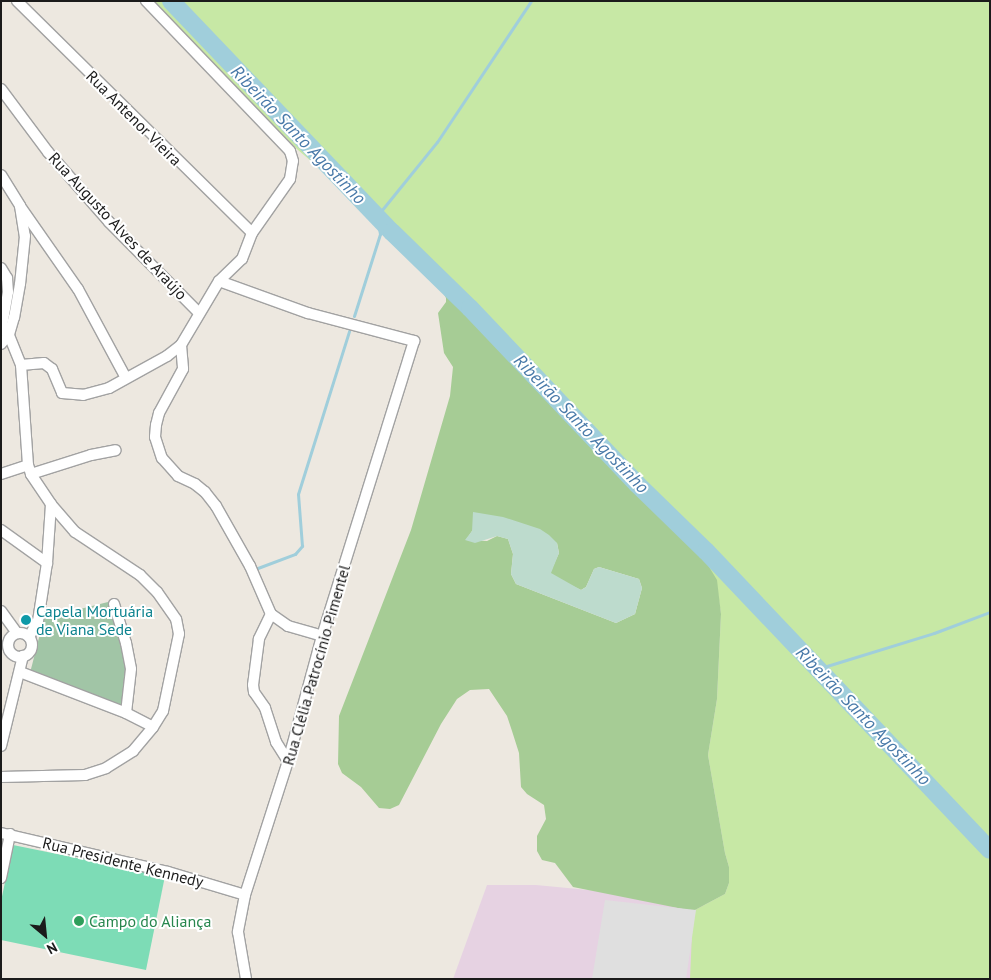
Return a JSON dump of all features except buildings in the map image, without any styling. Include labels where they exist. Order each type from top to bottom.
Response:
[{"type":"street","name":"Rua Antenor Vieira","points":[[17,1],[252,234]]},
{"type":"street","points":[[21,364],[40,362],[49,366],[59,389],[66,395],[83,395],[109,388],[167,356],[181,345],[219,281],[242,259],[252,234],[290,179],[293,161],[290,151],[146,1]]},
{"type":"street","name":"Rua Augusto Alves de Araújo","points":[[1,89],[48,152],[103,215],[200,313]]},
{"type":"street","points":[[1,175],[20,206],[78,289],[126,378]]},
{"type":"street","points":[[1,344],[20,284],[24,246],[24,223],[20,206]]},
{"type":"street","points":[[1,268],[7,278],[4,331],[21,364],[30,470],[51,504],[82,538],[140,574],[162,598],[176,619],[179,634],[163,711],[153,727],[132,751],[120,761],[97,772],[85,775],[1,776]]},
{"type":"street","name":"Rua Clélia Patrocínio Pimentel","points":[[219,281],[308,313],[414,341],[322,636],[288,761],[245,895],[238,932],[246,979]]},
{"type":"street","points":[[181,345],[183,369],[159,413],[156,437],[158,447],[171,469],[178,476],[206,492],[216,506],[250,566],[271,614],[288,626],[322,636]]},
{"type":"street","points":[[1,474],[30,470],[116,450]]},
{"type":"street","points":[[28,636],[38,621],[47,563],[51,504]]},
{"type":"street","points":[[1,530],[47,563]]},
{"type":"street","points":[[114,604],[126,643],[131,669],[126,713]]},
{"type":"street","points":[[1,611],[17,633]]},
{"type":"street","points":[[271,614],[259,639],[253,685],[254,692],[265,708],[276,742],[288,761]]},
{"type":"street","points":[[1,746],[24,656],[31,648],[28,636],[23,633],[17,633],[8,640],[10,652],[16,656],[24,656]]},
{"type":"street","points":[[1,660],[10,652]]},
{"type":"street","points":[[20,672],[126,713],[153,727]]},
{"type":"street","points":[[1,878],[6,833]]},
{"type":"street","name":"Rua Presidente Kennedy","points":[[6,833],[168,872],[245,895]]},
{"type":"shaded area","points":[[487,885],[536,885],[704,901],[694,979],[453,979]]},
{"type":"shaded area","points":[[605,900],[696,910],[686,979],[592,979]]},
{"type":"green space","points":[[148,1],[990,1],[990,979],[690,979],[693,911],[725,894],[729,883],[729,867],[708,755],[717,699],[721,614],[716,580],[694,542],[378,218],[298,150]]},
{"type":"green space","points":[[436,278],[694,542],[717,580],[721,614],[717,699],[708,755],[729,867],[729,883],[725,894],[693,911],[573,887],[555,863],[542,860],[537,851],[537,836],[546,819],[544,805],[527,794],[521,787],[519,753],[512,731],[507,716],[489,689],[470,690],[457,699],[441,724],[399,805],[390,809],[379,808],[361,787],[342,773],[338,764],[339,716],[411,530],[450,396],[453,367],[444,353],[438,313],[446,302],[446,298]],"holes":[[[472,531],[557,543],[559,553],[550,573],[581,590],[586,587],[594,569],[599,567],[639,579],[642,588],[635,614],[616,623],[516,584],[511,574],[513,554],[508,539],[497,536],[487,541],[466,540]]]},
{"type":"green space","points":[[473,512],[503,517],[540,529],[549,535],[557,543],[559,553],[551,573],[581,590],[586,587],[594,569],[599,567],[639,579],[642,588],[635,614],[616,623],[516,584],[511,574],[513,554],[508,539],[497,536],[475,543],[465,540],[472,531]]},
{"type":"green space","points":[[108,602],[129,669],[123,708],[30,673],[44,618]]},
{"type":"green space","name":"Campo do Aliança","points":[[13,845],[165,876],[146,970],[1,940],[1,901]]},
{"type":"waterway","name":"Ribeirão Santo Agostinho","points":[[171,1],[392,232],[470,308],[637,484],[706,551],[990,850]]},
{"type":"waterway","points":[[354,316],[380,234],[377,216],[437,142],[531,1]]},
{"type":"waterway","points":[[255,569],[295,554],[302,546],[298,494],[349,331]]},
{"type":"waterway","points":[[817,669],[934,633],[990,612]]},
{"type":"place","name":"Capela Mortuária de Viana Sede","points":[[26,620]]},
{"type":"place","name":"Campo do Aliança","points":[[79,921]]}]
